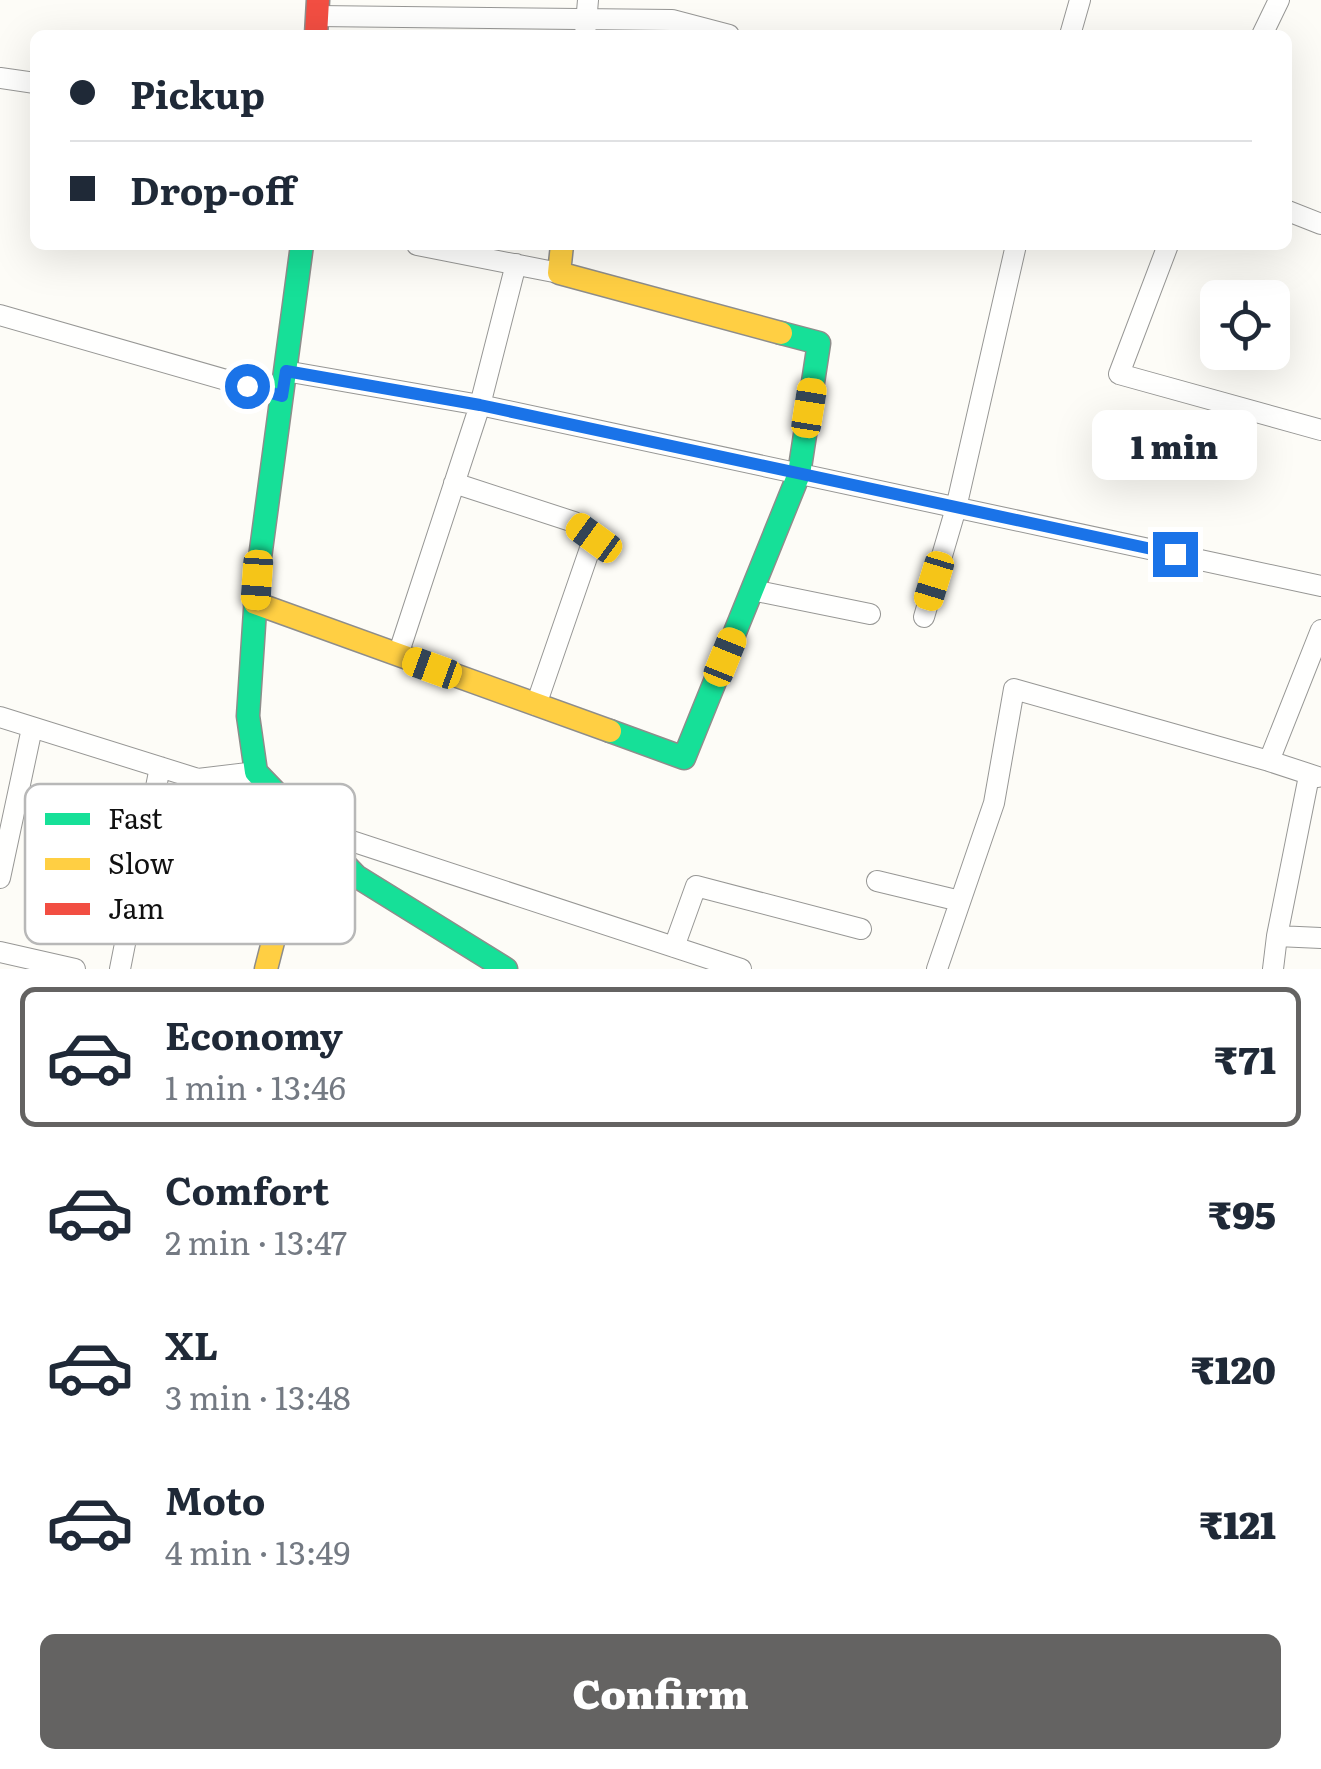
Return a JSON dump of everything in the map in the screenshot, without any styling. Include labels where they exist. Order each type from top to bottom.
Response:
[{"type":"street","points":[[1071,30],[1080,0]]},
{"type":"street","points":[[1264,30],[1279,0]]},
{"type":"street","points":[[317,17],[672,20],[710,30]]},
{"type":"street","points":[[0,78],[30,82]]},
{"type":"street","points":[[1292,213],[1321,224]]},
{"type":"street","points":[[267,784],[256,772],[248,716],[256,604],[301,250]]},
{"type":"street","points":[[256,604],[684,758],[799,474],[819,343],[559,273],[443,250]]},
{"type":"street","points":[[559,273],[561,250]]},
{"type":"street","points":[[924,617],[956,508],[1015,250]]},
{"type":"street","points":[[1166,250],[1119,374],[1321,430]]},
{"type":"street","points":[[398,655],[480,405],[516,264]]},
{"type":"street","points":[[0,314],[282,396]]},
{"type":"street","points":[[286,371],[480,405],[1321,586]]},
{"type":"street","points":[[454,482],[574,522],[594,538],[536,705]]},
{"type":"street","points":[[752,590],[870,614]]},
{"type":"street","points":[[1269,760],[1321,630]]},
{"type":"street","points":[[937,969],[994,802],[1014,689],[1315,776],[1277,936],[1273,969]]},
{"type":"street","points":[[0,717],[198,779],[256,772]]},
{"type":"street","points":[[0,878],[32,728]]},
{"type":"street","points":[[157,784],[160,768]]},
{"type":"street","points":[[355,842],[741,969]]},
{"type":"street","points":[[355,875],[506,969]]},
{"type":"street","points":[[877,881],[960,901]]},
{"type":"street","points":[[674,947],[696,886],[861,930]]},
{"type":"street","points":[[1277,936],[1321,938]]},
{"type":"street","points":[[120,969],[125,944]]},
{"type":"street","points":[[266,969],[272,944]]},
{"type":"street","points":[[0,952],[76,969]]},
{"type":"traffic: fast","points":[[268,784],[256,772],[248,716],[257,580],[301,250]]},
{"type":"traffic: fast","points":[[610,731],[684,758],[799,474],[819,343],[781,333]]},
{"type":"traffic: fast","points":[[355,875],[506,969]]},
{"type":"traffic: slow","points":[[561,250],[559,273],[781,333]]},
{"type":"traffic: slow","points":[[255,603],[610,731]]},
{"type":"traffic: slow","points":[[266,969],[272,944]]},
{"type":"traffic: jam","points":[[316,30],[318,0]]},
{"type":"route","points":[[247,386],[282,396],[286,371],[480,405],[1175,554]]}]
